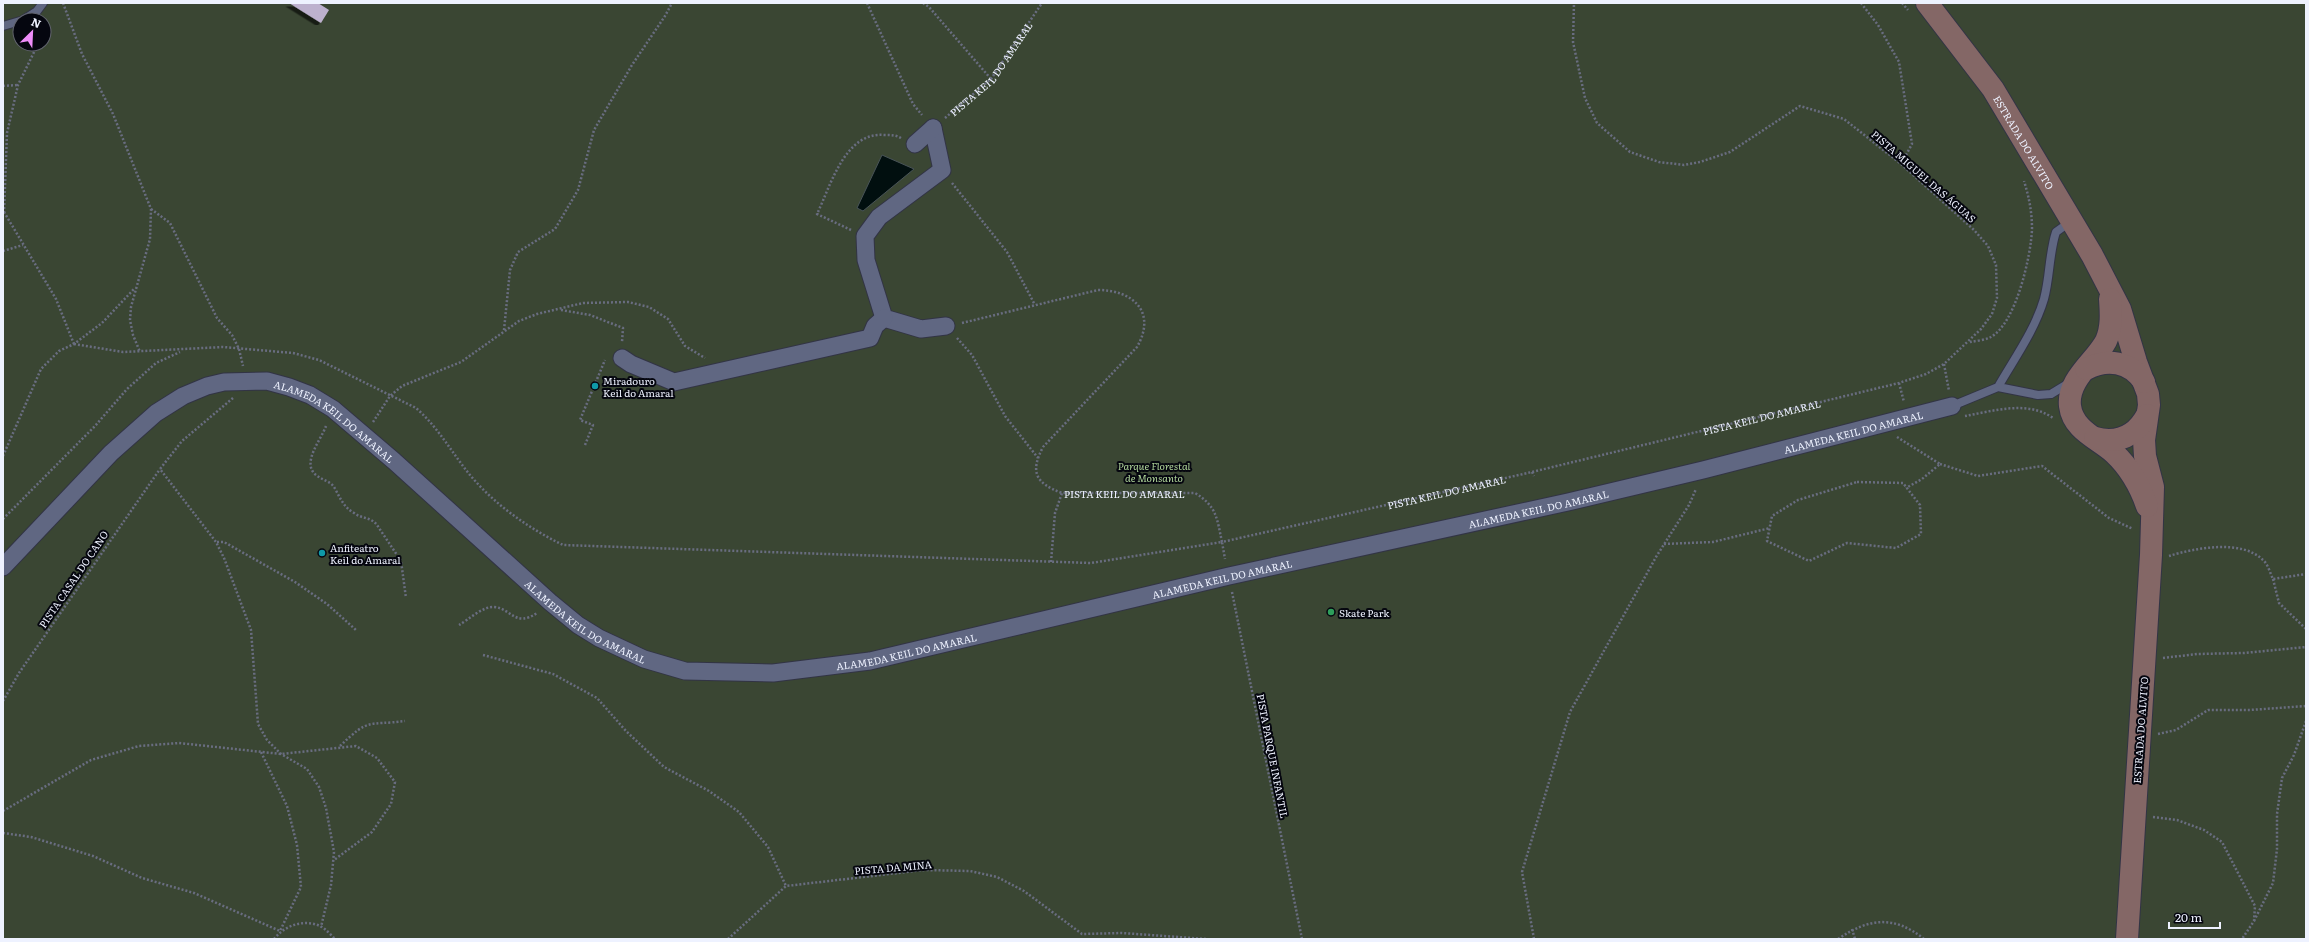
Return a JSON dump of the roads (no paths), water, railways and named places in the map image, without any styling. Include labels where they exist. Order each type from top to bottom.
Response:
[{"type":"street","name":"ESTRADA DO ALVITO","points":[[1918,7],[1993,89],[2072,220],[2120,309],[2136,362],[2145,385],[2149,405],[2144,440],[2145,456],[2153,487],[2143,525]]},
{"type":"street","points":[[884,318],[866,260],[865,236],[879,217],[942,170],[933,128],[915,144]]},
{"type":"street","name":"ESTRADA DO ALVITO","points":[[2110,289],[2111,312],[2109,332],[2101,349],[2082,373],[2070,395],[2073,416],[2086,433],[2114,453],[2136,479],[2143,525],[2151,555],[2127,939]]},
{"type":"street","points":[[884,318],[921,328],[946,326]]},
{"type":"street","points":[[622,358],[631,364],[674,382],[870,338],[875,326],[884,318]]},
{"type":"street","name":"ESTRADA DO ALVITO","points":[[2082,373],[2104,362],[2119,363],[2133,370],[2145,385]]},
{"type":"street","name":"ALAMEDA KEIL DO AMARAL","points":[[3,567],[111,453],[156,413],[183,396],[207,386],[242,381],[267,382],[289,387],[310,395],[333,409],[366,435],[550,602],[578,625],[599,638],[644,659],[685,671],[773,673],[870,661],[1229,576],[1568,502],[1703,470],[1878,425],[1956,411]]},
{"type":"street","points":[[2095,438],[2110,441],[2126,438],[2135,432],[2147,415]]},
{"type":"lane","points":[[35,12],[43,3]]},
{"type":"lane","points":[[1956,411],[1998,387],[2027,338],[2043,301],[2050,275],[2056,232],[2072,220]]},
{"type":"lane","points":[[1998,387],[2038,395],[2051,394],[2082,373]]},
{"type":"place","name":"Miradouro Keil do Amaral","points":[[595,386]]},
{"type":"place","name":"Anfiteatro Keil do Amaral","points":[[322,553]]},
{"type":"place","name":"Skate Park","points":[[1331,612]]},
{"type":"park label","name":"Parque Florestal de Monsanto","points":[[1154,470]]}]
